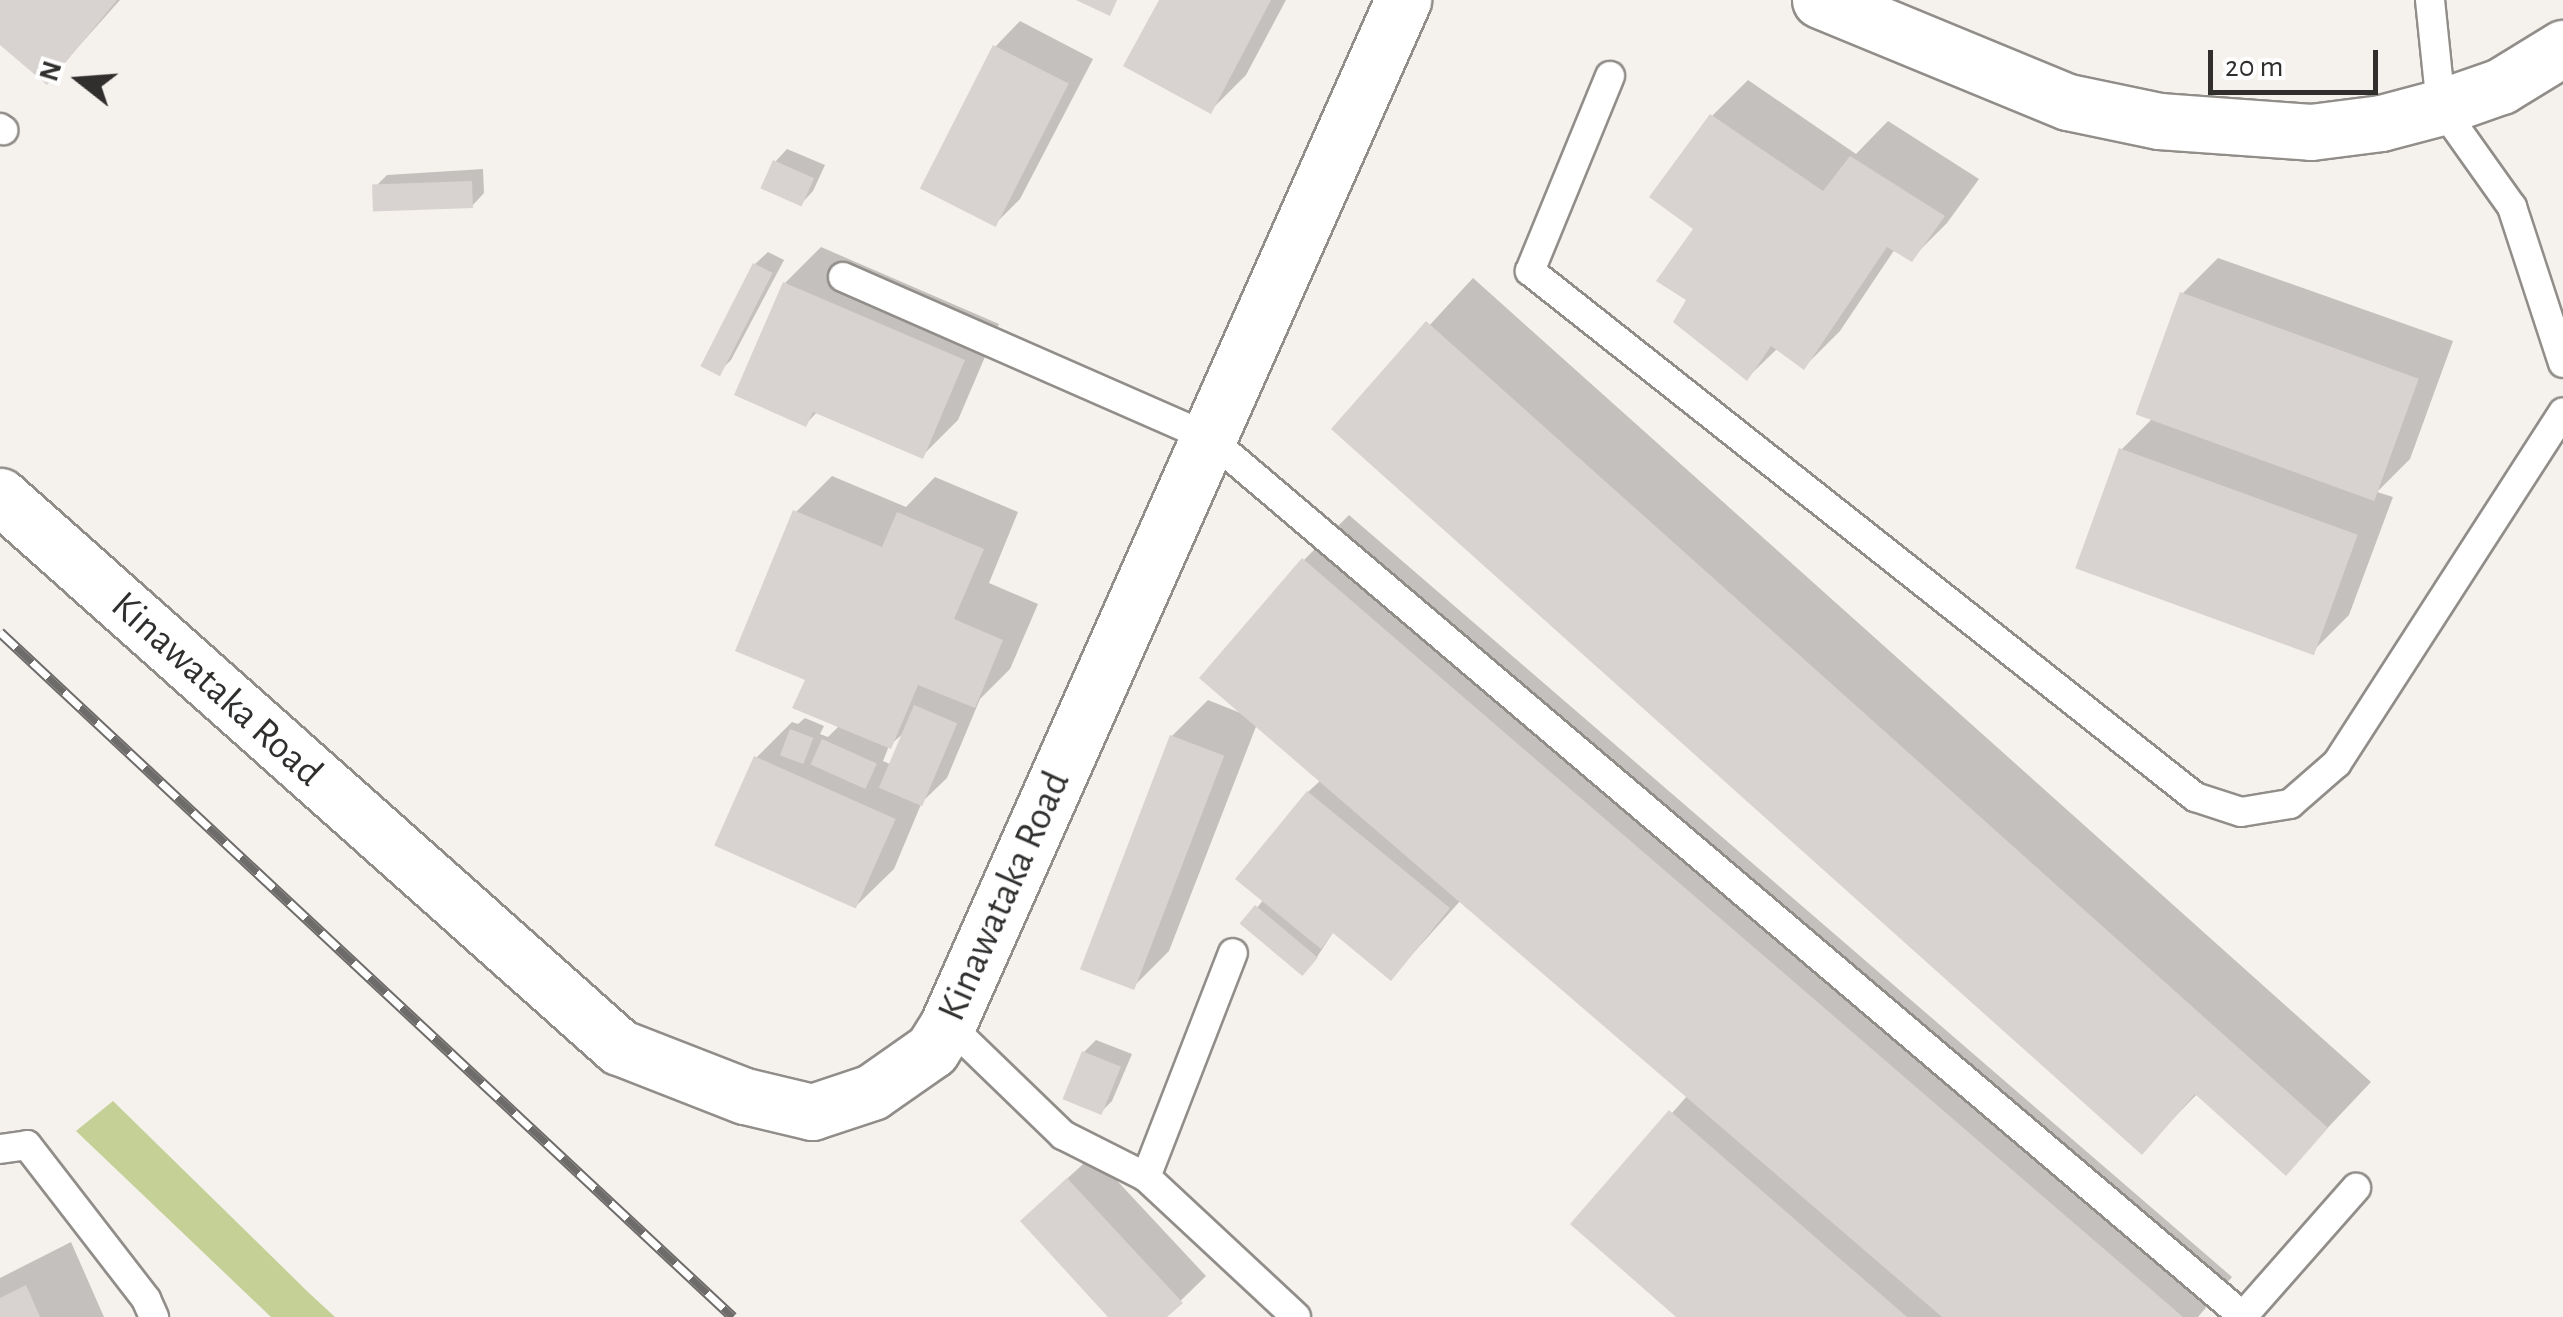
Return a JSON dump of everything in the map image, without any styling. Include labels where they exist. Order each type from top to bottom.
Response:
[{"type":"street","name":"Kinawataka Road","points":[[0,496],[620,1047],[745,1096],[812,1112],[872,1092],[932,1050],[948,1024],[1403,0]]},
{"type":"street","points":[[1820,0],[2068,102],[2158,122],[2311,132],[2381,123],[2441,107],[2501,86],[2563,48]]},
{"type":"lane","points":[[2430,0],[2441,107],[2512,206],[2563,364]]},
{"type":"lane","points":[[1610,76],[1530,271],[2196,798],[2241,812],[2290,804],[2337,763],[2563,412]]},
{"type":"lane","points":[[843,277],[1208,438],[2243,1316],[2356,1188]]},
{"type":"lane","points":[[1146,1177],[1233,953]]},
{"type":"lane","points":[[948,1024],[1063,1135],[1146,1177],[1296,1317]]},
{"type":"lane","points":[[0,1148],[27,1145],[150,1308],[180,1317]]},
{"type":"green space","points":[[113,1101],[335,1317],[271,1317],[76,1131]]},
{"type":"building","points":[[0,0],[117,0],[47,85],[0,45]]},
{"type":"building","points":[[1076,0],[1117,0],[1110,16]]},
{"type":"building","points":[[1159,0],[1271,0],[1211,114],[1123,66]]},
{"type":"building","points":[[993,45],[1069,84],[996,227],[920,188]]},
{"type":"building","points":[[1710,114],[1823,191],[1850,156],[1945,216],[1912,262],[1887,247],[1804,370],[1771,346],[1747,381],[1673,322],[1686,300],[1656,281],[1693,229],[1649,197]]},
{"type":"building","points":[[773,160],[814,178],[802,207],[760,188]]},
{"type":"building","points":[[472,181],[473,208],[373,211],[372,184]]},
{"type":"building","points":[[753,263],[773,273],[720,376],[700,366]]},
{"type":"building","points":[[783,282],[965,360],[923,459],[813,412],[806,427],[734,395]]},
{"type":"building","points":[[2180,292],[2419,379],[2374,501],[2136,414]]},
{"type":"building","points":[[1426,321],[2328,1128],[2286,1176],[2195,1094],[2142,1155],[1331,429]]},
{"type":"building","points":[[2119,448],[2358,535],[2314,655],[2075,568]]},
{"type":"building","points":[[793,510],[882,547],[897,512],[984,549],[954,619],[1003,640],[975,708],[918,685],[891,749],[792,708],[805,680],[735,651]]},
{"type":"building","points":[[1302,558],[2183,1317],[1942,1317],[1199,678]]},
{"type":"building","points":[[914,705],[957,723],[922,806],[879,788]]},
{"type":"building","points":[[790,729],[813,738],[803,764],[780,755]]},
{"type":"building","points":[[1170,735],[1224,756],[1134,990],[1080,969]]},
{"type":"building","points":[[822,739],[877,763],[865,789],[811,765]]},
{"type":"building","points":[[754,756],[896,819],[856,909],[714,846]]},
{"type":"building","points":[[1307,791],[1450,908],[1391,981],[1333,933],[1321,949],[1235,879]]},
{"type":"building","points":[[1255,905],[1318,958],[1302,976],[1240,923]]},
{"type":"building","points":[[1082,1051],[1121,1067],[1101,1115],[1063,1099]]},
{"type":"building","points":[[1669,1110],[1907,1317],[1676,1317],[1570,1224]]},
{"type":"building","points":[[1067,1178],[1183,1303],[1167,1317],[1108,1317],[1020,1221]]},
{"type":"building","points":[[26,1285],[40,1317],[0,1317],[0,1298]]},
{"type":"railway","points":[[0,632],[733,1317]]}]
